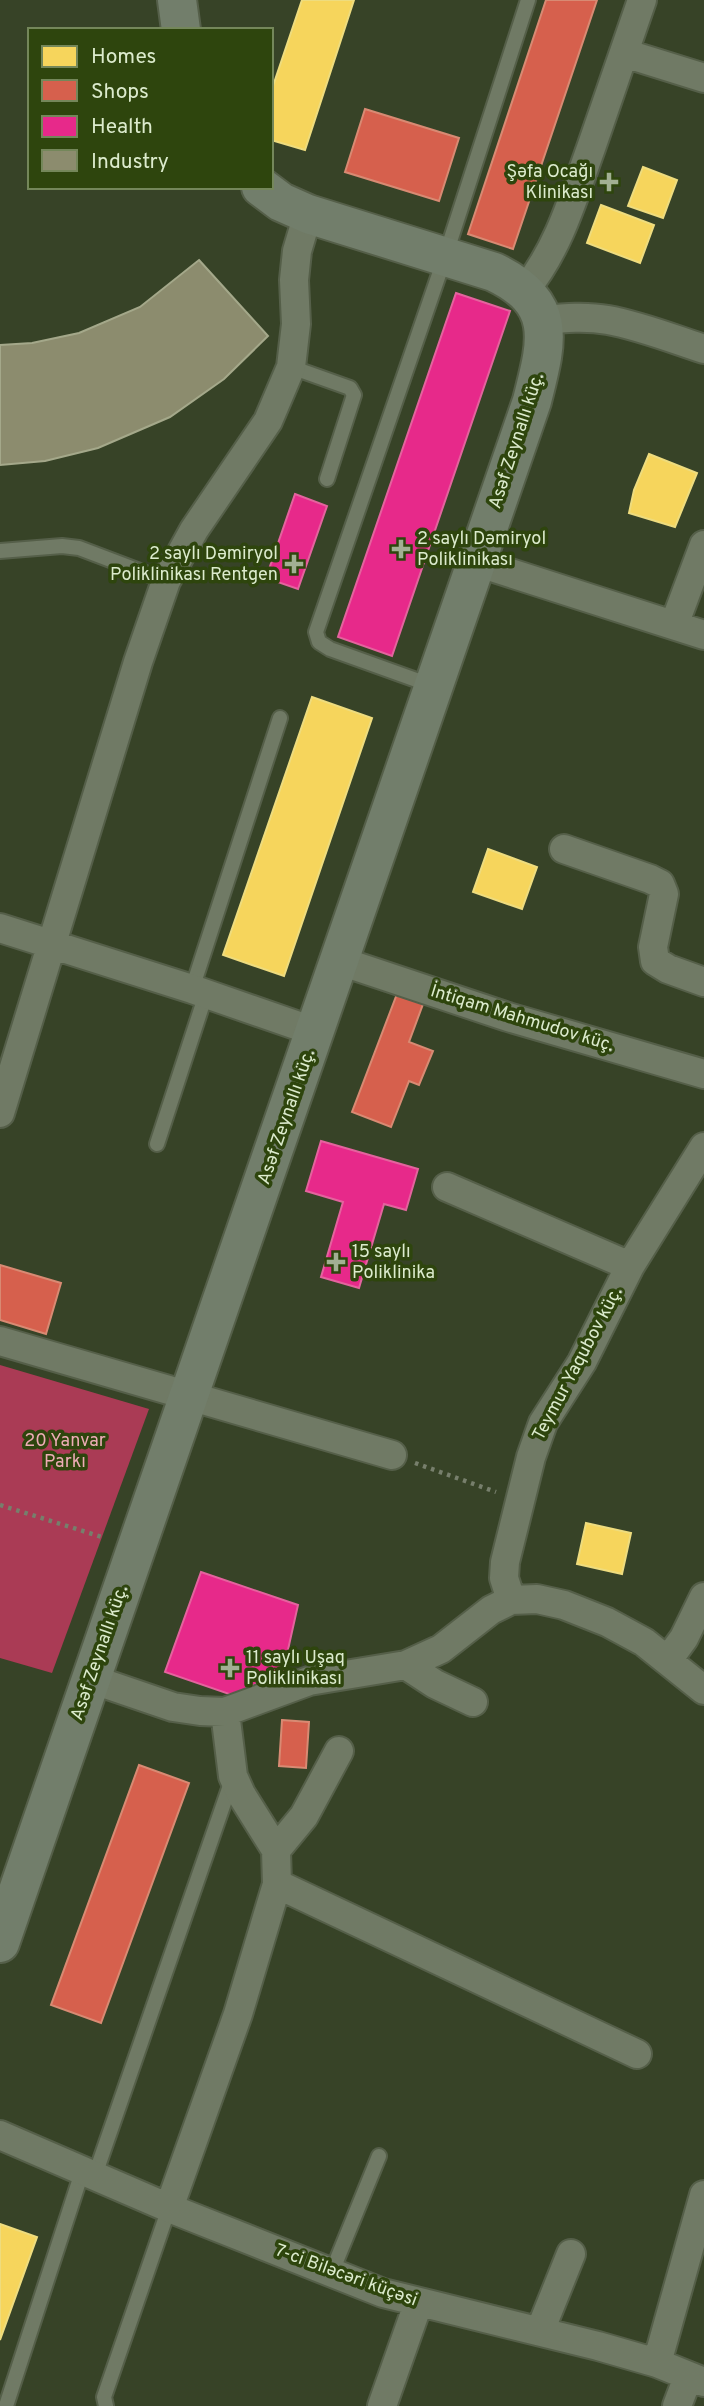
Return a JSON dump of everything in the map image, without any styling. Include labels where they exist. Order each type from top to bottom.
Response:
[{"type":"main road","points":[[177,0],[181,28]]},
{"type":"main road","points":[[264,189],[281,202],[308,214],[494,272],[534,305]]},
{"type":"main road","name":"Asəf Zeynallı küç.","points":[[0,1943],[533,401],[543,352],[534,305]]},
{"type":"street","points":[[642,0],[554,248],[540,272],[534,305],[580,317],[606,319],[638,327],[704,349]]},
{"type":"street","points":[[624,53],[704,79]]},
{"type":"street","points":[[0,1113],[152,618],[166,581],[194,530],[268,421],[291,367],[296,324],[294,280],[297,251],[308,214]]},
{"type":"street","points":[[674,625],[704,545]]},
{"type":"street","points":[[476,562],[704,635]]},
{"type":"street","points":[[564,849],[660,884],[664,894],[653,947],[655,961],[668,970],[704,982]]},
{"type":"street","points":[[0,928],[199,991],[316,1032]]},
{"type":"street","name":"İntiqam Mahmudov küç.","points":[[340,961],[508,1017],[704,1074]]},
{"type":"street","name":"Teymur Yaqubov küç.","points":[[511,1600],[504,1578],[505,1570],[519,1500],[543,1423],[582,1362],[630,1266],[704,1147]]},
{"type":"street","points":[[447,1186],[630,1266]]},
{"type":"street","points":[[0,1341],[391,1455]]},
{"type":"street","points":[[668,1660],[684,1638],[704,1597]]},
{"type":"street","points":[[91,1679],[173,1707],[200,1712],[225,1712],[309,1681],[406,1665],[441,1649],[491,1610],[511,1600],[537,1599],[564,1605],[607,1622],[644,1642],[704,1690]]},
{"type":"street","points":[[406,1665],[435,1684],[473,1702]]},
{"type":"street","points":[[169,2208],[238,2014],[277,1884],[276,1850],[241,1794],[233,1776],[225,1712]]},
{"type":"street","points":[[276,1850],[304,1816],[339,1751]]},
{"type":"street","points":[[277,1884],[637,2054]]},
{"type":"street","name":"7-ci Biləcəri küçəsi","points":[[0,2135],[169,2208],[383,2293],[657,2363],[696,2380]]},
{"type":"street","points":[[657,2363],[704,2195]]},
{"type":"street","points":[[540,2331],[571,2254]]},
{"type":"street","points":[[382,2406],[418,2304]]},
{"type":"street","points":[[677,2406],[696,2380]]},
{"type":"lane","points":[[434,686],[330,649],[319,642],[316,632],[445,257],[528,0]]},
{"type":"lane","points":[[291,367],[350,388],[354,395],[327,480]]},
{"type":"lane","points":[[0,551],[62,546],[79,548],[166,581]]},
{"type":"lane","points":[[158,1144],[199,991],[280,719]]},
{"type":"lane","points":[[6,2406],[233,1776]]},
{"type":"lane","points":[[331,2274],[379,2156]]},
{"type":"lane","points":[[106,2406],[104,2397],[169,2208]]},
{"type":"path","points":[[391,1455],[519,1500]]},
{"type":"path","points":[[0,1505],[102,1537]]},
{"type":"green space","name":"20 Yanvar Parkı","points":[[0,1365],[149,1409],[52,1673],[0,1658]]},
{"type":"building: Homes","points":[[302,0],[354,0],[305,150],[273,141],[273,86]]},
{"type":"building: Homes","points":[[643,167],[677,180],[663,218],[628,206]]},
{"type":"building: Homes","points":[[601,205],[654,225],[640,263],[587,243]]},
{"type":"building: Homes","points":[[649,454],[697,473],[675,527],[629,513],[634,490]]},
{"type":"building: Homes","points":[[312,697],[372,718],[284,976],[223,955]]},
{"type":"building: Homes","points":[[488,849],[537,867],[522,909],[473,892]]},
{"type":"building: Homes","points":[[586,1523],[631,1533],[622,1574],[577,1564]]},
{"type":"building: Homes","points":[[0,2224],[37,2237],[0,2340]]},
{"type":"building: Shops","points":[[546,0],[597,0],[513,249],[468,234]]},
{"type":"building: Shops","points":[[365,109],[459,138],[439,201],[345,172]]},
{"type":"building: Shops","points":[[400,986],[426,996],[409,1042],[433,1051],[419,1085],[409,1081],[391,1127],[352,1112]]},
{"type":"building: Shops","points":[[0,1265],[61,1283],[46,1334],[0,1320]]},
{"type":"building: Shops","points":[[282,1720],[309,1722],[306,1768],[279,1766]]},
{"type":"building: Shops","points":[[139,1765],[189,1783],[101,2023],[51,2005]]},
{"type":"building: Health","points":[[456,293],[510,311],[392,656],[338,637]]},
{"type":"building: Health","points":[[295,494],[327,506],[298,589],[266,578]]},
{"type":"building: Health","points":[[321,1141],[418,1169],[406,1210],[384,1204],[359,1288],[321,1277],[343,1202],[306,1191]]},
{"type":"building: Health","points":[[201,1572],[298,1605],[283,1672],[232,1695],[165,1672]]},
{"type":"building: Industry","points":[[199,260],[268,336],[224,379],[170,417],[98,448],[45,461],[0,465],[0,345],[32,343],[79,333],[140,307]]},
{"type":"place","name":"Şəfa Ocağı Klinikası","points":[[609,182]]},
{"type":"place","name":"2 saylı Dəmiryol Poliklinikası","points":[[401,549]]},
{"type":"place","name":"2 saylı Dəmiryol Poliklinikası Rentgen","points":[[294,564]]},
{"type":"place","name":"15 saylı Poliklinika","points":[[336,1262]]},
{"type":"place","name":"11 saylı Uşaq Poliklinikası","points":[[230,1668]]}]
